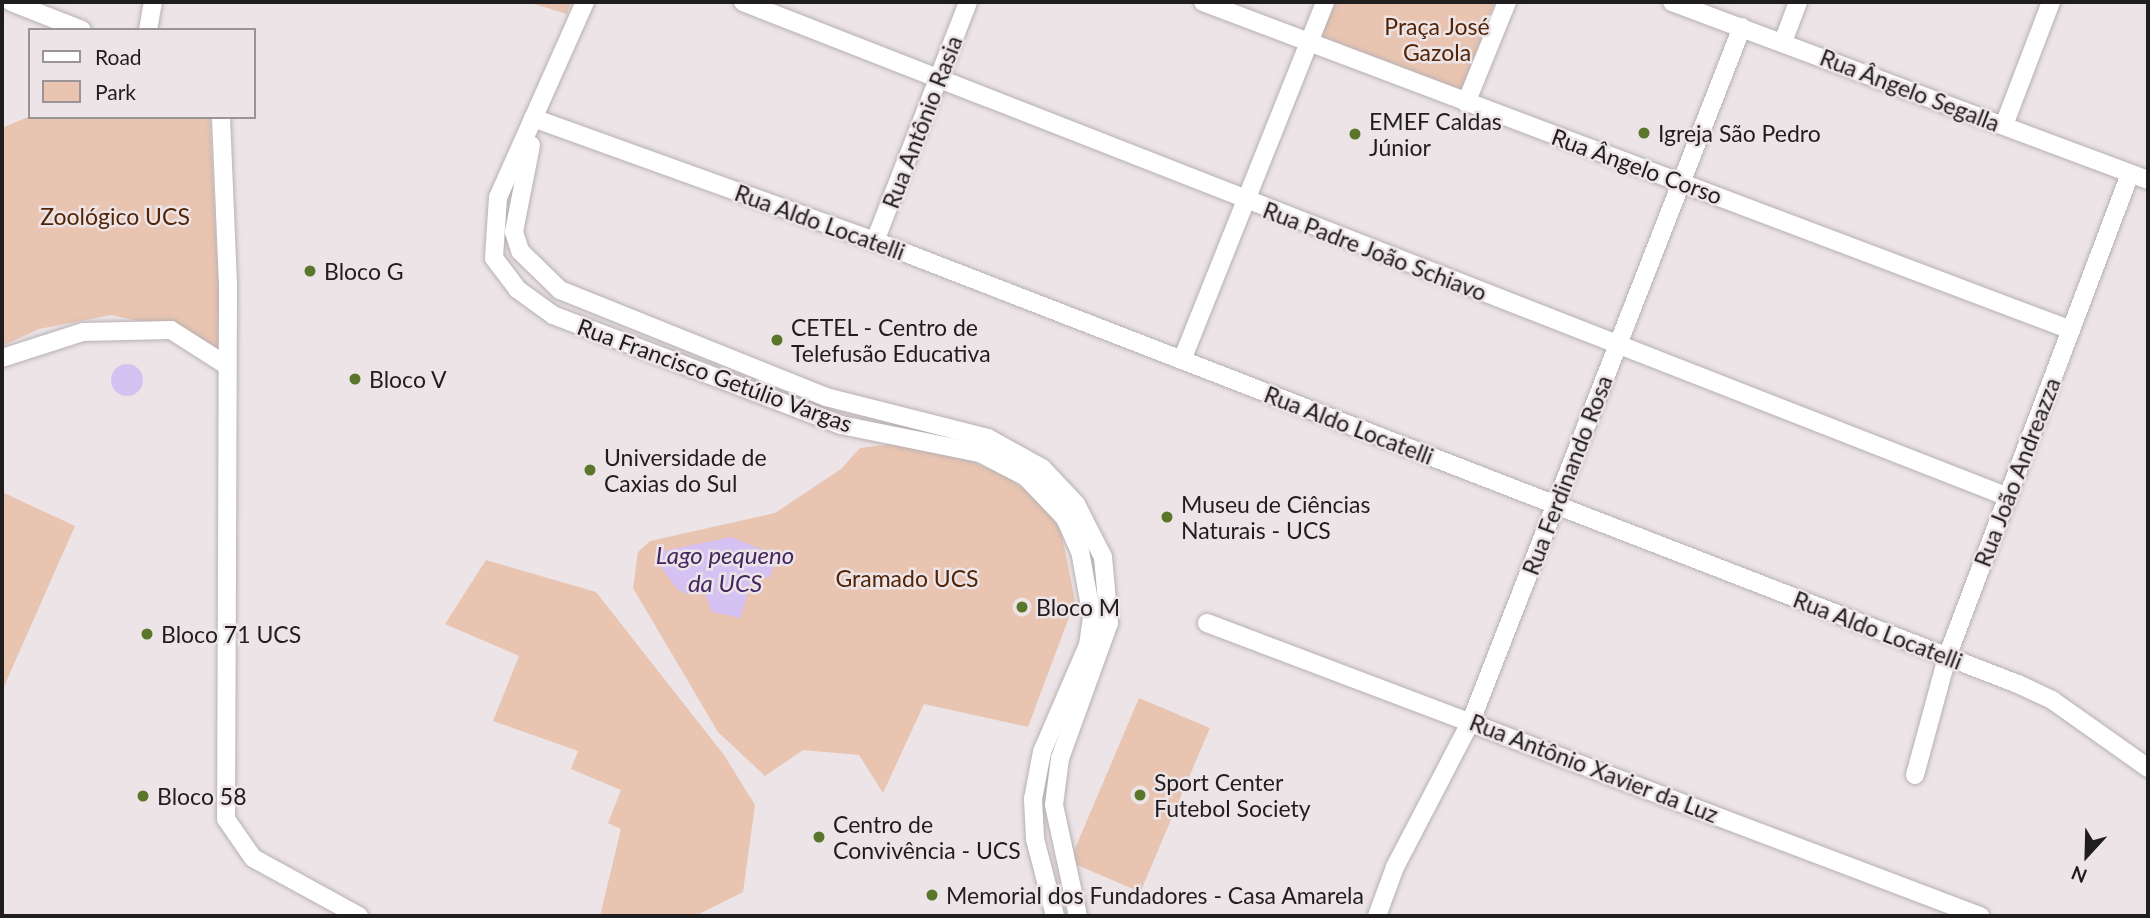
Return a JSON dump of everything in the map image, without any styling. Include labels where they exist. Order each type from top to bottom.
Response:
[{"type":"street","points":[[11,2],[77,28]]},
{"type":"street","points":[[536,116],[585,2]]},
{"type":"street","name":"Rua Padre João Schiavo","points":[[743,2],[939,76],[1243,199],[2008,497]]},
{"type":"street","name":"Rua Antônio Rasia","points":[[875,241],[968,2]]},
{"type":"street","name":"Rua Ângelo Corso","points":[[1203,2],[1308,44],[2071,330]]},
{"type":"street","points":[[1182,360],[1243,199],[1325,2]]},
{"type":"street","points":[[1466,103],[1507,2]]},
{"type":"street","name":"Rua Ângelo Segalla","points":[[1672,2],[2148,180]]},
{"type":"street","points":[[1783,42],[1798,2]]},
{"type":"street","points":[[2004,125],[2051,2]]},
{"type":"street","points":[[135,28],[152,6]]},
{"type":"street","points":[[148,28],[152,6]]},
{"type":"street","name":"Rua Ferdinando Rosa","points":[[1377,916],[1395,867],[1471,721],[1742,27]]},
{"type":"street","name":"Rua Aldo Locatelli","points":[[536,116],[875,241],[1947,657],[2052,700],[2148,768]]},
{"type":"street","name":"Rua Francisco Getúlio Vargas","points":[[536,116],[517,195],[513,232],[520,251],[560,290],[826,397],[988,438],[1042,468],[1076,503],[1103,557],[1109,623],[1060,758],[1054,821],[1078,916]]},
{"type":"street","name":"Rua Francisco Getúlio Vargas","points":[[536,116],[498,197],[494,258],[517,289],[553,315],[841,425],[980,453],[1026,477],[1070,529],[1092,617],[1088,645],[1042,752],[1033,799],[1035,839],[1055,916]]},
{"type":"street","points":[[221,119],[226,365],[226,819],[253,858],[359,916]]},
{"type":"street","name":"Rua João Andreazza","points":[[1915,775],[1947,657],[2130,173]]},
{"type":"street","points":[[2,358],[83,331],[172,330],[226,365]]},
{"type":"street","name":"Rua Antônio Xavier da Luz","points":[[1207,623],[1980,916]]},
{"type":"street","points":[[1033,799],[1054,821]]},
{"type":"green space","points":[[528,2],[571,2],[567,14]]},
{"type":"green space","name":"Praça José Gazola","points":[[1334,2],[1495,2],[1462,90],[1321,36]]},
{"type":"green space","name":"Zoológico UCS","points":[[28,117],[28,119],[210,119],[222,356],[172,328],[111,315],[39,329],[2,346],[2,128]]},
{"type":"green space","name":"Gramado UCS","points":[[892,444],[960,456],[1007,477],[1043,503],[1061,531],[1075,601],[1028,727],[924,704],[883,793],[859,755],[803,750],[765,776],[718,732],[633,588],[638,552],[650,541],[775,513],[841,469],[860,448]]},
{"type":"green space","points":[[2,492],[75,526],[2,691]]},
{"type":"green space","points":[[486,560],[596,592],[724,755],[755,805],[743,892],[695,916],[600,916],[621,829],[608,823],[621,790],[571,769],[578,751],[493,721],[519,656],[445,624]]},
{"type":"green space","name":"Sport Center Futebol Society","points":[[1139,698],[1210,728],[1140,892],[1069,862]]},
{"type":"water","points":[[127,364],[138,369],[143,380],[138,391],[127,396],[116,391],[111,380],[116,369]]},
{"type":"water","name":"Lago pequeno da UCS","points":[[731,537],[766,551],[774,565],[770,577],[752,580],[740,618],[712,612],[702,586],[689,595],[677,589],[658,563],[658,552]]},
{"type":"place","name":"Igreja São Pedro","points":[[1644,133]]},
{"type":"place","name":"EMEF Caldas Júnior","points":[[1355,134]]},
{"type":"place","name":"Bloco G","points":[[310,271]]},
{"type":"place","name":"CETEL - Centro de Telefusão Educativa","points":[[777,340]]},
{"type":"place","name":"Bloco V","points":[[355,379]]},
{"type":"place","name":"Universidade de Caxias do Sul","points":[[590,470]]},
{"type":"place","name":"Museu de Ciências Naturais - UCS","points":[[1167,517]]},
{"type":"place","name":"Bloco M","points":[[1022,607]]},
{"type":"place","name":"Bloco 71 UCS","points":[[147,634]]},
{"type":"place","name":"Sport Center Futebol Society","points":[[1140,795]]},
{"type":"place","name":"Bloco 58","points":[[143,796]]},
{"type":"place","name":"Centro de Convivência - UCS","points":[[819,837]]},
{"type":"place","name":"Memorial dos Fundadores - Casa Amarela","points":[[932,895]]}]
